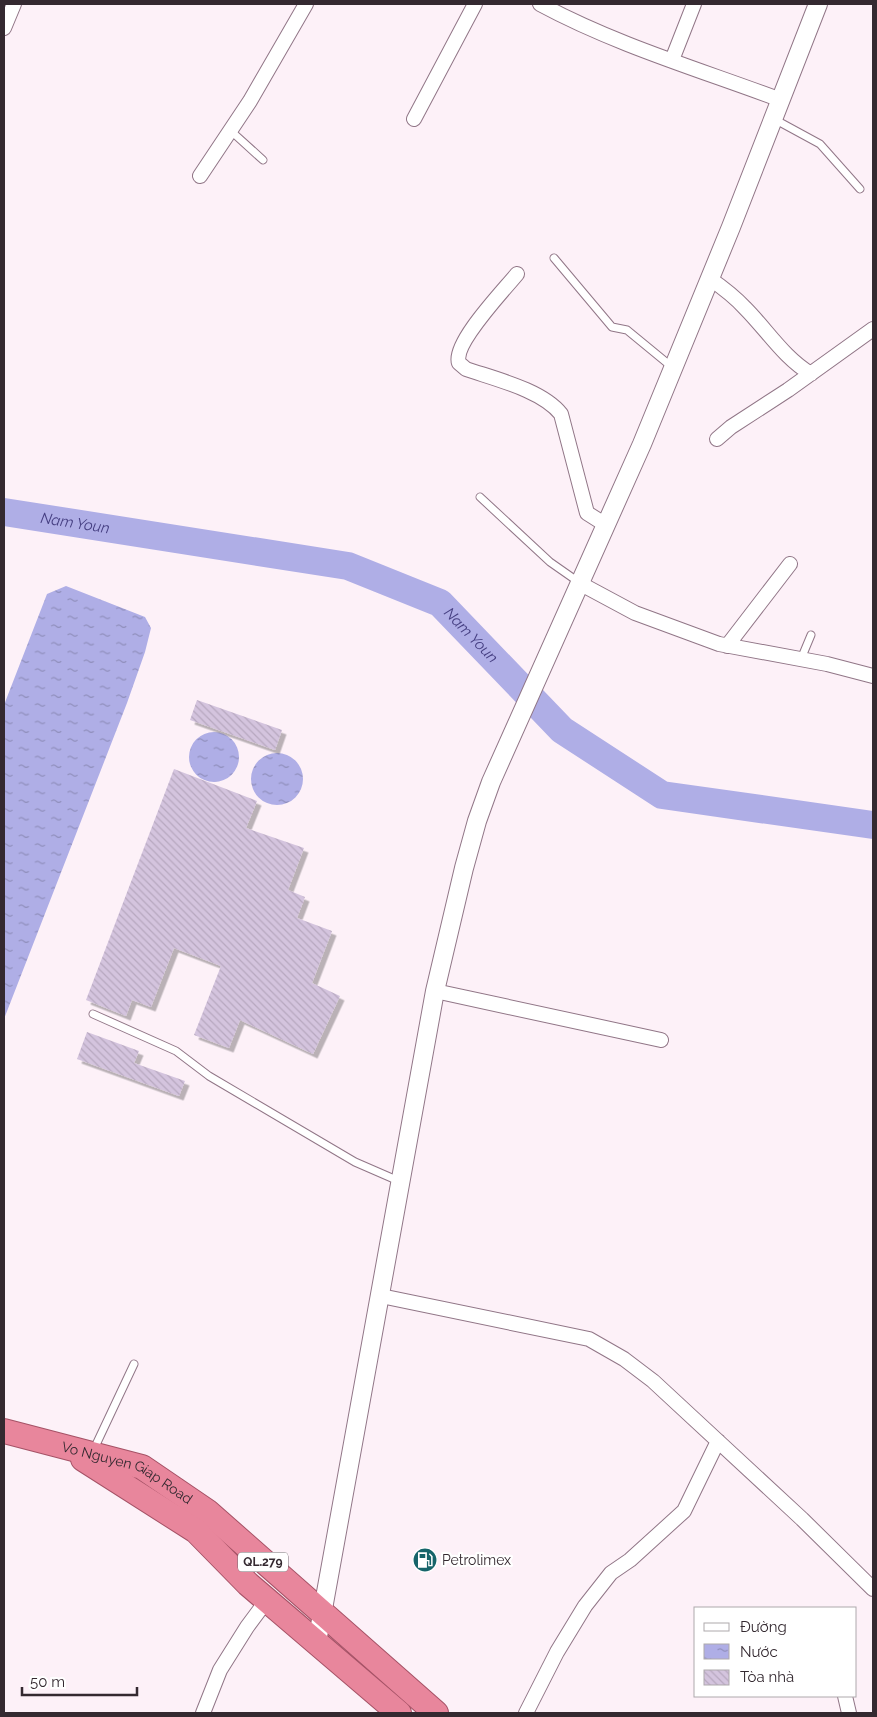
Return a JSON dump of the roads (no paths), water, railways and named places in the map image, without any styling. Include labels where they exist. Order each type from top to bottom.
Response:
[{"type":"highway","name":"QL.279","points":[[4,1431],[83,1455]]},
{"type":"highway","name":"Vo Nguyen Giap Road","points":[[83,1455],[142,1467],[172,1485],[208,1512],[436,1713]]},
{"type":"highway","name":"Vo Nguyen Giap Road","points":[[83,1455],[196,1531],[267,1600],[398,1713]]},
{"type":"street","points":[[4,28],[14,4]]},
{"type":"street","points":[[200,176],[231,132],[306,4]]},
{"type":"street","points":[[414,119],[475,4]]},
{"type":"street","points":[[540,4],[567,18],[672,60],[782,100]]},
{"type":"street","points":[[672,60],[694,4]]},
{"type":"street","points":[[317,1642],[436,992],[464,868],[477,821],[491,782],[578,590],[673,368],[782,100],[818,4]]},
{"type":"street","points":[[517,274],[475,325],[458,353],[458,363],[553,404],[561,414],[587,513],[606,525]]},
{"type":"street","points":[[709,278],[746,308],[793,360],[811,374]]},
{"type":"street","points":[[717,439],[731,427],[811,374],[873,329]]},
{"type":"street","points":[[727,646],[790,564]]},
{"type":"street","points":[[578,590],[727,646],[827,664],[873,676]]},
{"type":"street","points":[[436,992],[661,1040]]},
{"type":"street","points":[[381,1296],[589,1339],[624,1359],[653,1380],[873,1589]]},
{"type":"street","points":[[526,1713],[557,1652],[585,1606],[611,1573],[630,1560],[684,1511],[718,1441]]},
{"type":"street","points":[[203,1713],[220,1670],[267,1600]]},
{"type":"street","points":[[845,1697],[849,1713]]},
{"type":"lane","points":[[774,119],[820,144],[860,189]]},
{"type":"lane","points":[[231,132],[263,160]]},
{"type":"lane","points":[[554,258],[612,326],[627,330],[673,368]]},
{"type":"lane","points":[[480,497],[578,590]]},
{"type":"lane","points":[[801,659],[811,635]]},
{"type":"lane","points":[[93,1014],[176,1051],[209,1076],[355,1162],[401,1182]]},
{"type":"lane","points":[[83,1455],[134,1364]]},
{"type":"water","points":[[66,586],[145,617],[151,628],[145,652],[127,703],[4,1019],[4,705],[47,594]]},
{"type":"water","points":[[214,732],[224,734],[232,739],[237,747],[239,757],[237,767],[232,775],[224,780],[214,782],[204,780],[196,775],[191,767],[189,757],[191,747],[196,739],[204,734]]},
{"type":"water","points":[[277,753],[287,755],[295,761],[301,769],[303,779],[301,789],[295,797],[287,803],[277,805],[267,803],[259,797],[253,789],[251,779],[253,769],[259,761],[267,755]]},
{"type":"waterway","name":"Nam Youn","points":[[4,512],[348,566],[440,603],[562,730],[662,795],[873,825]]},
{"type":"place","name":"Petrolimex","points":[[425,1560]]}]
